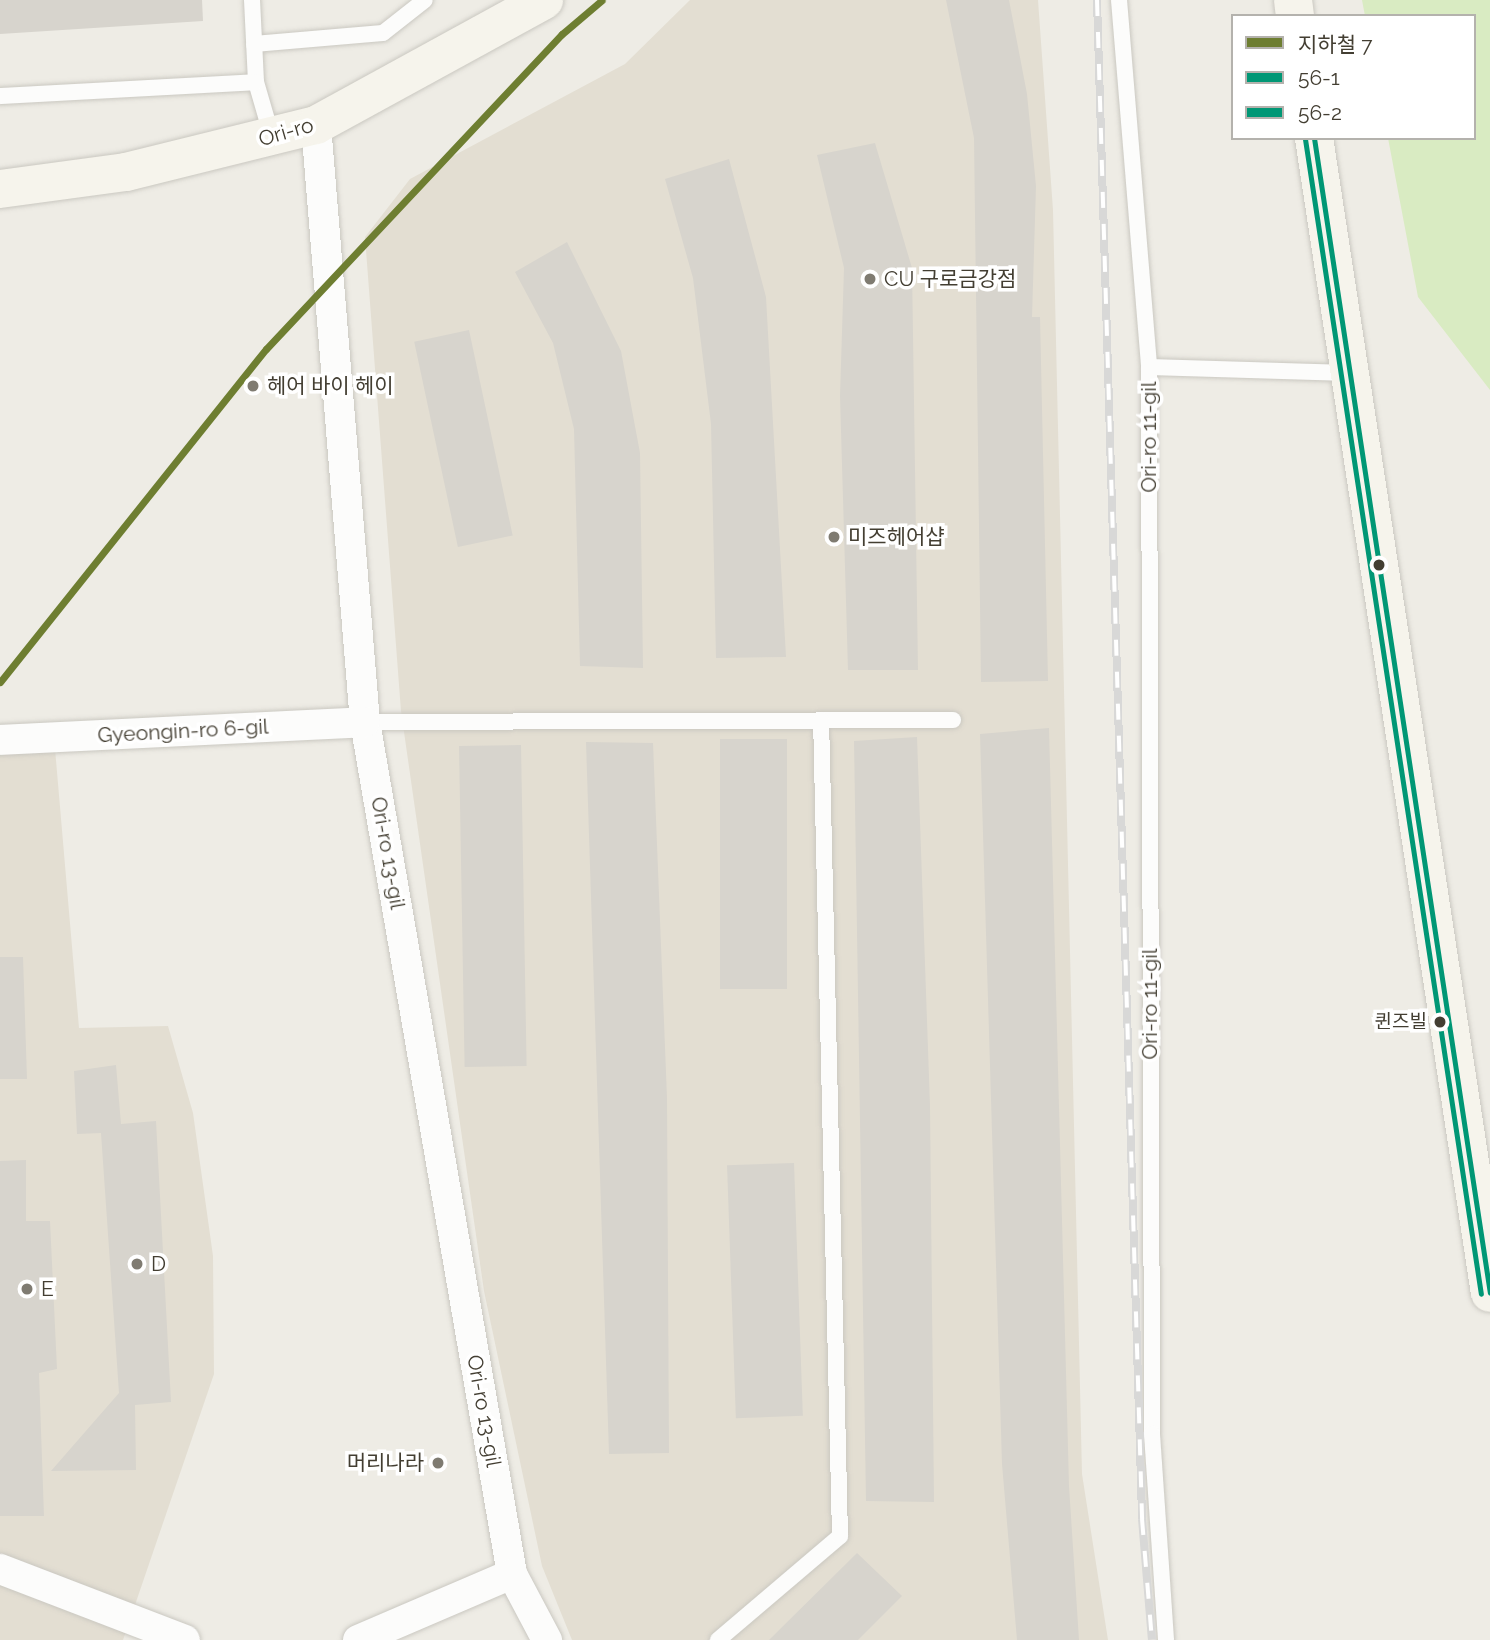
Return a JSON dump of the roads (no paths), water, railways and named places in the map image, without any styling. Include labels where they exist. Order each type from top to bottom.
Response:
[{"type":"main road","name":"Ori-ro","points":[[0,189],[126,172],[316,125],[544,0]]},
{"type":"main road","points":[[1314,140],[1490,1293]]},
{"type":"street","name":"Ori-ro 13-gil","points":[[316,125],[366,722],[512,1574],[547,1640]]},
{"type":"street","name":"Gyeongin-ro 6-gil","points":[[0,740],[366,722]]},
{"type":"street","points":[[0,1569],[184,1640]]},
{"type":"street","points":[[358,1640],[512,1574]]},
{"type":"lane","points":[[252,0],[256,82],[272,137]]},
{"type":"lane","points":[[254,44],[383,33],[425,0]]},
{"type":"lane","name":"Ori-ro 11-gil","points":[[1118,0],[1149,367],[1152,1434],[1166,1640]]},
{"type":"lane","points":[[0,96],[256,82]]},
{"type":"lane","name":"Ori-ro 11-gil","points":[[1149,367],[1349,373]]},
{"type":"lane","points":[[718,1640],[840,1536],[821,720]]},
{"type":"lane","points":[[366,722],[953,720]]},
{"type":"railway","points":[[1097,0],[1142,1519],[1152,1640]]},
{"type":"metro line","name":"7","points":[[0,682],[266,349],[562,34],[602,0]]},
{"type":"place","name":"CU 구로금강점","points":[[870,279]]},
{"type":"place","name":"헤어 바이 헤이","points":[[253,386]]},
{"type":"place","name":"미즈헤어샵","points":[[834,537]]},
{"type":"place","name":"퀸즈빌","points":[[1440,1022]]},
{"type":"place","name":"D","points":[[137,1264]]},
{"type":"place","name":"E","points":[[27,1289]]},
{"type":"place","name":"머리나라","points":[[438,1463]]}]
